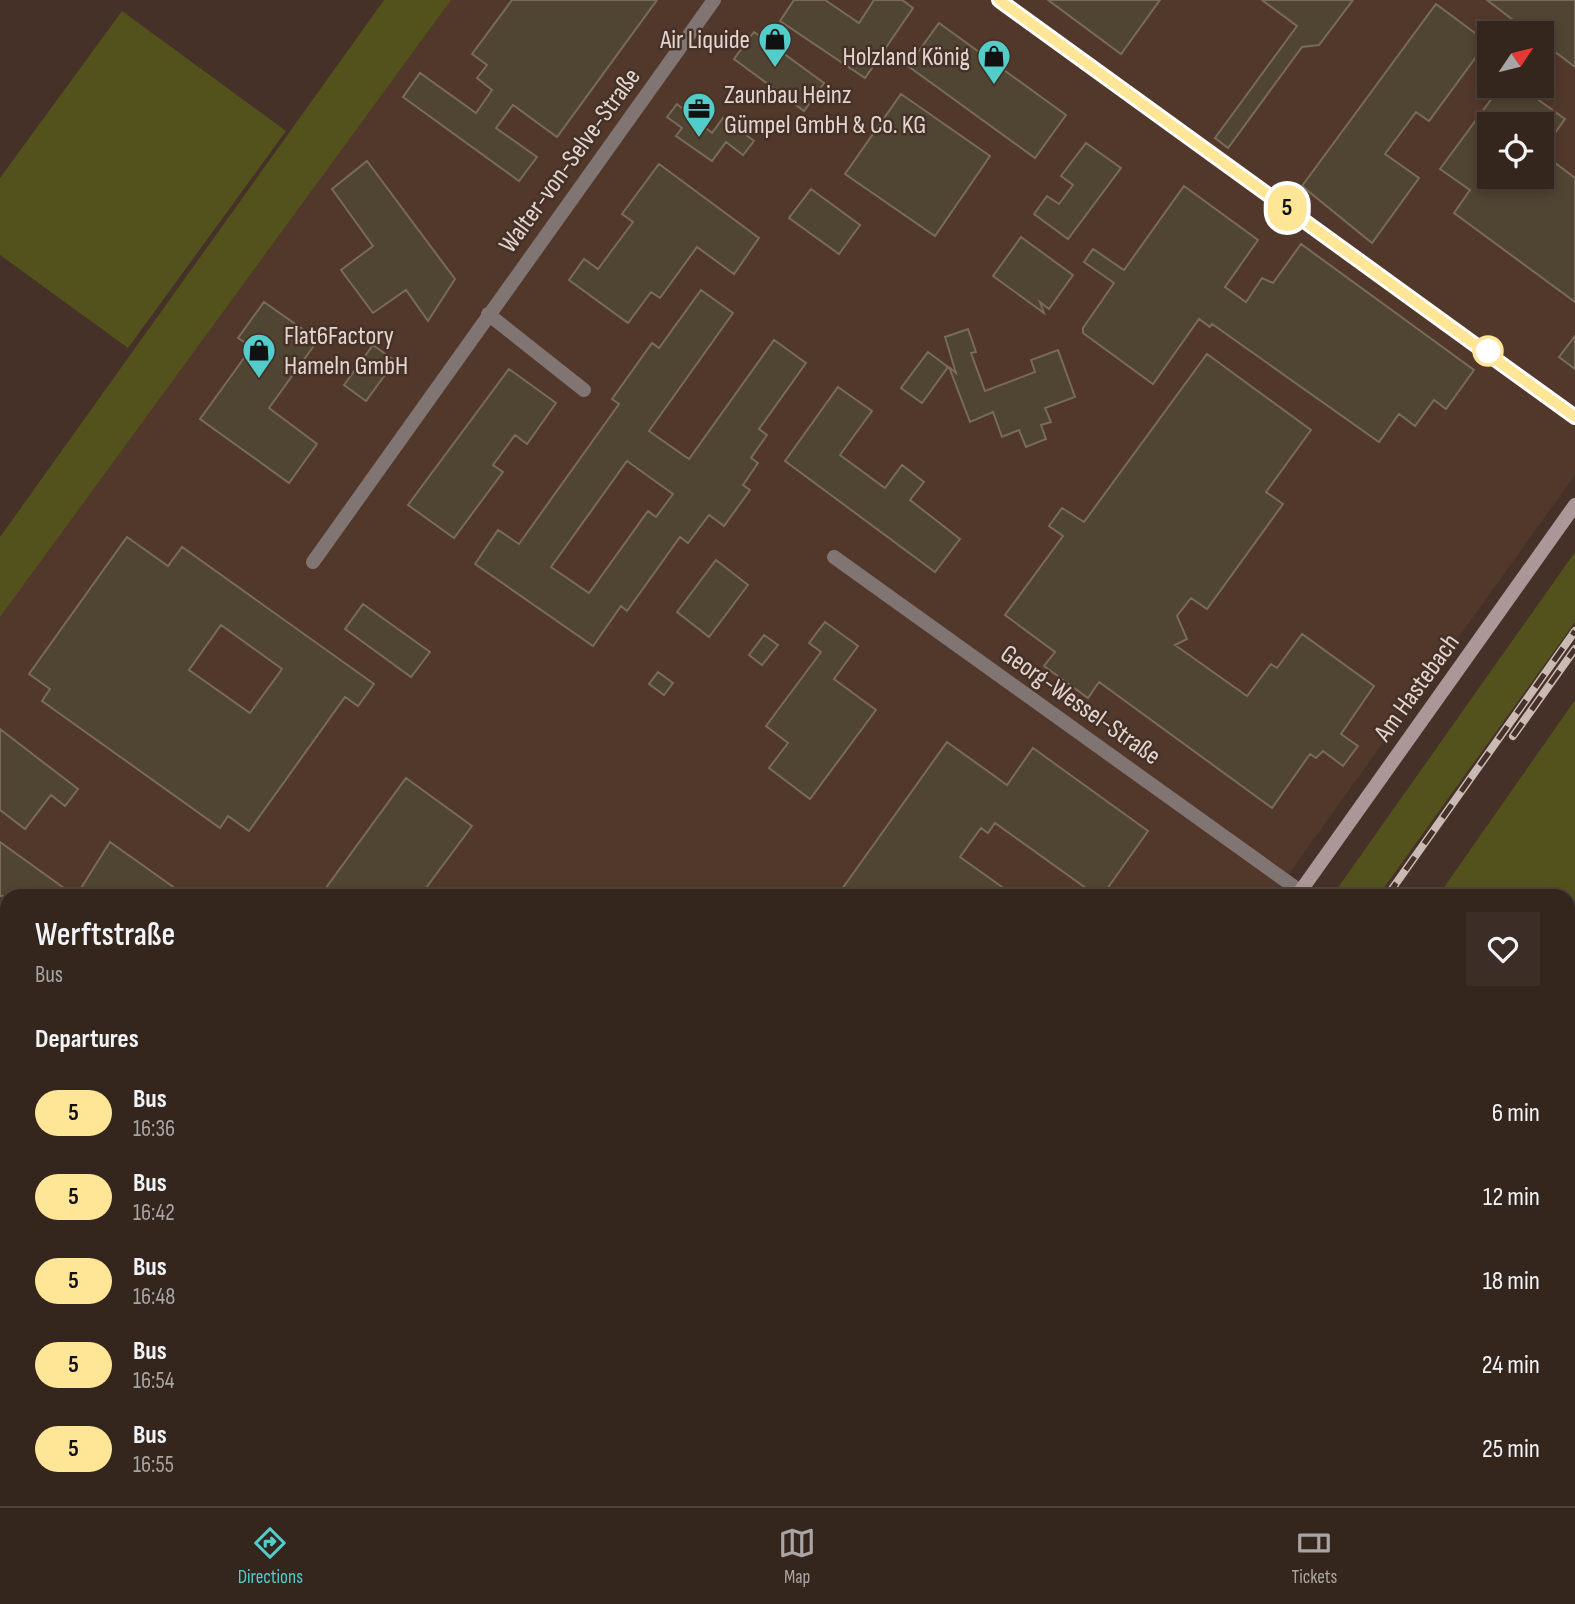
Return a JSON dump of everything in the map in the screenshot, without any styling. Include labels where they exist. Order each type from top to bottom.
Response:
[{"type":"street","name":"Walter-von-Selve-Straße","points":[[313,562],[715,0]]},
{"type":"street","points":[[999,0],[1159,119],[1478,344],[1575,417]]},
{"type":"street","points":[[488,314],[584,390]]},
{"type":"street","name":"Am Hastebach","points":[[1301,889],[1575,505]]},
{"type":"street","name":"Georg-Wessel-Straße","points":[[834,557],[1292,889]]},
{"type":"shaded area","points":[[384,0],[451,0],[0,617],[0,537]]},
{"type":"shaded area","points":[[394,0],[1575,0],[1575,475],[1278,889],[0,889],[0,560]]},
{"type":"shaded area","points":[[122,11],[286,131],[128,348],[0,255],[0,178]]},
{"type":"shaded area","points":[[1575,552],[1575,622],[1383,889],[1337,889]]},
{"type":"shaded area","points":[[1575,700],[1575,889],[1443,889]]},
{"type":"building","points":[[512,0],[657,0],[557,137],[513,105],[496,128],[537,157],[519,181],[403,97],[420,73],[476,113],[492,90],[477,78],[487,65],[472,54]]},
{"type":"building","points":[[794,0],[825,0],[859,23],[874,0],[902,0],[913,8],[865,78],[780,21]]},
{"type":"building","points":[[1048,0],[1160,0],[1121,54]]},
{"type":"building","points":[[1262,0],[1353,0],[1319,45],[1302,47],[1228,148],[1215,138],[1297,26]]},
{"type":"building","points":[[1487,0],[1575,0],[1575,67],[1554,51],[1554,21],[1514,21]]},
{"type":"building","points":[[1436,4],[1477,35],[1477,56],[1429,121],[1416,112],[1385,154],[1419,178],[1372,243],[1302,186]]},
{"type":"building","points":[[939,23],[1066,115],[1035,158],[908,66]]},
{"type":"building","points":[[754,32],[824,83],[804,111],[734,59]]},
{"type":"building","points":[[901,94],[990,156],[935,236],[845,174]]},
{"type":"building","points":[[1492,98],[1536,98],[1565,119],[1554,134],[1554,112],[1482,112]]},
{"type":"building","points":[[677,104],[712,133],[723,118],[754,141],[743,155],[726,142],[712,161],[676,136],[682,128],[667,117]]},
{"type":"building","points":[[1477,119],[1477,189],[1554,189],[1554,162],[1575,178],[1575,302],[1454,213],[1470,190],[1440,169]]},
{"type":"building","points":[[1086,143],[1121,168],[1068,239],[1034,214],[1047,196],[1059,204],[1073,185],[1061,176]]},
{"type":"building","points":[[367,161],[455,279],[428,321],[406,290],[373,313],[341,270],[373,246],[332,189]]},
{"type":"building","points":[[659,164],[759,238],[734,274],[697,247],[660,298],[651,292],[628,323],[569,280],[584,259],[598,269],[633,222],[622,214]]},
{"type":"building","points":[[1184,186],[1258,240],[1225,287],[1246,302],[1262,278],[1273,283],[1301,244],[1474,370],[1446,409],[1434,400],[1415,426],[1399,414],[1379,442],[1212,324],[1210,327],[1199,319],[1153,384],[1083,333],[1083,328],[1114,283],[1084,262],[1093,249],[1124,270]]},
{"type":"building","points":[[811,189],[860,225],[839,254],[789,218]]},
{"type":"building","points":[[1021,237],[1073,275],[1049,309],[1040,302],[1044,313],[993,276]]},
{"type":"building","points":[[701,290],[733,313],[649,431],[689,459],[774,340],[806,363],[759,429],[767,435],[751,458],[758,463],[743,485],[750,490],[724,526],[709,515],[688,543],[680,537],[627,611],[621,606],[593,646],[475,564],[498,530],[519,544],[619,404],[612,399],[652,343],[659,348]],"holes":[[[627,461],[673,494],[656,517],[648,511],[589,593],[551,567]]]},
{"type":"building","points":[[264,302],[318,340],[269,408],[317,444],[289,483],[200,419],[252,347],[238,338]]},
{"type":"building","points":[[968,329],[976,352],[971,353],[985,391],[1035,372],[1031,360],[1058,350],[1075,397],[1045,408],[1051,422],[1041,425],[1046,439],[1026,447],[1019,430],[1002,437],[993,412],[970,422],[949,367],[956,373],[945,337]]},
{"type":"building","points":[[1575,336],[1575,369],[1559,357]]},
{"type":"building","points":[[373,345],[395,361],[366,401],[344,385]]},
{"type":"building","points":[[928,352],[948,367],[922,403],[901,388]]},
{"type":"building","points":[[1207,354],[1311,430],[1266,492],[1283,504],[1207,609],[1191,598],[1177,616],[1187,639],[1175,645],[1247,696],[1271,664],[1277,668],[1302,634],[1374,686],[1341,734],[1358,746],[1343,766],[1323,751],[1316,758],[1310,754],[1272,808],[1099,682],[1088,698],[1044,666],[1055,652],[1005,615],[1063,536],[1049,526],[1062,508],[1084,522]]},
{"type":"building","points":[[509,369],[556,403],[527,444],[515,435],[493,465],[503,472],[454,538],[408,505]]},
{"type":"building","points":[[838,387],[872,411],[840,455],[885,488],[902,465],[924,482],[910,500],[960,539],[935,572],[785,461]]},
{"type":"building","points":[[127,537],[168,566],[182,547],[374,684],[358,706],[345,697],[249,831],[228,816],[220,828],[42,701],[50,689],[29,674]],"holes":[[[221,625],[282,669],[250,713],[189,670]]]},
{"type":"building","points":[[716,560],[748,585],[709,637],[677,612]]},
{"type":"building","points":[[363,604],[430,652],[411,677],[345,629]]},
{"type":"building","points":[[825,622],[858,646],[834,679],[876,710],[810,799],[769,768],[788,743],[766,726],[821,652],[809,643]]},
{"type":"building","points":[[764,635],[778,645],[762,665],[749,655]]},
{"type":"building","points":[[658,672],[673,683],[664,695],[649,684]]},
{"type":"building","points":[[0,729],[78,789],[65,806],[51,795],[25,829],[0,810]]},
{"type":"building","points":[[947,742],[1007,785],[1033,748],[1148,831],[1107,889],[1087,889],[995,823],[988,833],[981,828],[960,857],[1002,887],[1000,889],[842,889]]},
{"type":"building","points":[[406,778],[472,826],[425,889],[325,889]]},
{"type":"building","points":[[0,842],[65,889],[0,889]]},
{"type":"building","points":[[110,842],[176,889],[80,889]]},
{"type":"railway","points":[[1392,889],[1575,631]]},
{"type":"railway","points":[[1513,736],[1575,649]]},
{"type":"bus line","name":"5","points":[[999,0],[1159,119],[1367,264],[1575,417]]},
{"type":"place","name":"Air Liquide","points":[[775,69]]},
{"type":"place","name":"Holzland König","points":[[994,86]]},
{"type":"place","name":"Zaunbau Heinz Gümpel GmbH & Co. KG","points":[[699,139]]},
{"type":"place","name":"Flat6Factory Hameln GmbH","points":[[259,380]]}]
